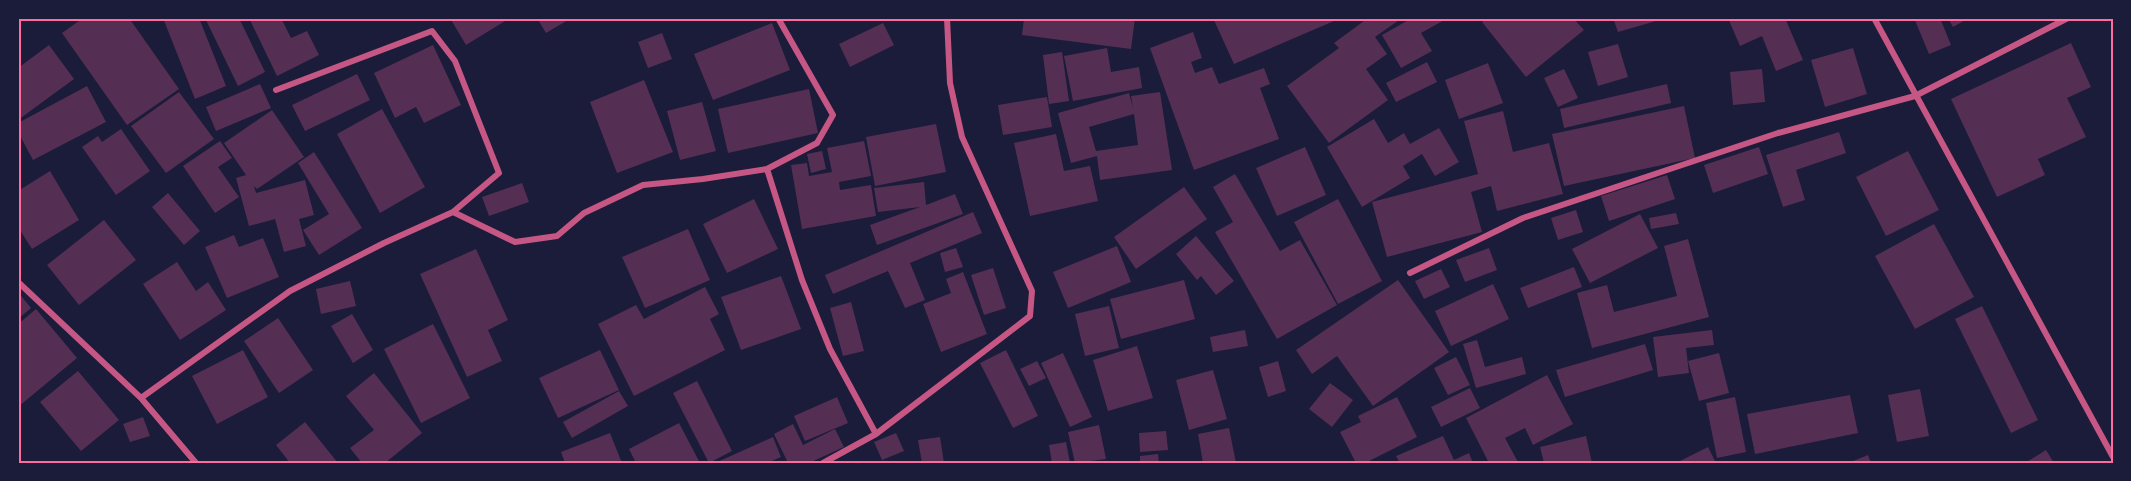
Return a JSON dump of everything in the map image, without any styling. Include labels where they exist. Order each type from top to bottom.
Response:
[{"type":"street","points":[[453,212],[515,242],[557,236],[584,213],[643,185],[767,169],[817,143],[833,115],[778,18]]},
{"type":"street","points":[[823,463],[876,434],[1030,316],[1032,291],[962,137],[950,83],[947,18]]},
{"type":"street","points":[[1874,18],[2113,457]]},
{"type":"street","points":[[1410,273],[1523,218],[1778,133],[1915,96],[2068,18]]},
{"type":"street","points":[[141,398],[290,291],[384,243],[453,212],[499,173],[455,61],[432,31],[276,90]]},
{"type":"street","points":[[767,169],[802,280],[830,349],[876,434]]},
{"type":"street","points":[[18,282],[141,398],[196,463]]},
{"type":"building","points":[[83,18],[129,18],[179,89],[127,125],[62,33]]},
{"type":"building","points":[[163,18],[199,18],[226,86],[195,99]]},
{"type":"building","points":[[205,18],[239,18],[265,72],[238,86]]},
{"type":"building","points":[[249,18],[281,18],[291,38],[307,31],[319,55],[277,76]]},
{"type":"building","points":[[450,18],[510,18],[466,45]]},
{"type":"building","points":[[537,18],[567,18],[568,20],[546,33]]},
{"type":"building","points":[[1024,18],[1135,18],[1131,49],[1022,35]]},
{"type":"building","points":[[1213,18],[1341,18],[1234,64]]},
{"type":"building","points":[[1368,18],[1402,18],[1375,37],[1387,54],[1366,69],[1388,100],[1329,143],[1287,86],[1339,48],[1334,43]]},
{"type":"building","points":[[1412,18],[1448,18],[1421,33],[1432,51],[1401,68],[1382,35]]},
{"type":"building","points":[[1488,18],[1573,18],[1584,30],[1526,77],[1482,22]]},
{"type":"building","points":[[1613,18],[1663,18],[1663,19],[1618,32]]},
{"type":"building","points":[[1728,18],[1785,18],[1803,60],[1776,71],[1762,36],[1740,46]]},
{"type":"building","points":[[1914,18],[1940,18],[1951,45],[1929,54]]},
{"type":"building","points":[[1948,18],[1969,18],[1953,27]]},
{"type":"building","points":[[772,23],[790,70],[713,100],[694,54]]},
{"type":"building","points":[[883,23],[894,45],[850,67],[839,44]]},
{"type":"building","points":[[1193,32],[1202,58],[1191,62],[1195,73],[1212,67],[1219,84],[1264,68],[1270,84],[1260,88],[1279,139],[1194,170],[1150,48]]},
{"type":"building","points":[[662,33],[672,59],[648,68],[638,42]]},
{"type":"building","points":[[2071,43],[2091,87],[2067,98],[2086,137],[2038,159],[2045,175],[1997,197],[1951,99]]},
{"type":"building","points":[[1618,44],[1628,77],[1598,86],[1588,52]]},
{"type":"building","points":[[49,45],[74,79],[18,120],[18,68]]},
{"type":"building","points":[[433,45],[461,105],[424,123],[416,107],[395,118],[374,73]]},
{"type":"building","points":[[1107,48],[1111,72],[1139,67],[1142,88],[1073,101],[1064,56]]},
{"type":"building","points":[[1853,48],[1867,94],[1825,107],[1811,60]]},
{"type":"building","points":[[1062,52],[1069,101],[1049,104],[1043,55]]},
{"type":"building","points":[[1427,62],[1437,82],[1396,102],[1386,83]]},
{"type":"building","points":[[1488,63],[1503,103],[1459,119],[1445,80]]},
{"type":"building","points":[[1564,69],[1578,98],[1558,107],[1544,78]]},
{"type":"building","points":[[1762,69],[1765,102],[1733,105],[1730,72]]},
{"type":"building","points":[[357,74],[370,100],[305,131],[292,105]]},
{"type":"building","points":[[644,80],[673,152],[617,173],[590,102]]},
{"type":"building","points":[[260,84],[271,108],[216,131],[206,107]]},
{"type":"building","points":[[1667,84],[1671,103],[1564,128],[1560,109]]},
{"type":"building","points":[[87,86],[106,122],[33,160],[18,132],[18,123]]},
{"type":"building","points":[[809,89],[818,133],[728,153],[718,109]]},
{"type":"building","points":[[179,92],[214,139],[166,173],[131,126]]},
{"type":"building","points":[[1160,92],[1172,170],[1100,180],[1097,156],[1071,163],[1058,113],[1129,93],[1133,108],[1131,96]],"holes":[[[1134,114],[1138,145],[1096,151],[1089,127]]]},
{"type":"building","points":[[1047,97],[1052,127],[1003,135],[998,105]]},
{"type":"building","points":[[702,102],[716,151],[680,160],[667,111]]},
{"type":"building","points":[[1684,106],[1695,158],[1564,186],[1552,134]]},
{"type":"building","points":[[382,109],[425,187],[380,213],[337,134]]},
{"type":"building","points":[[272,110],[304,157],[257,189],[254,186],[256,193],[305,180],[314,215],[299,219],[306,246],[284,252],[275,219],[249,226],[236,178],[246,175],[224,143]]},
{"type":"building","points":[[1503,111],[1513,152],[1549,143],[1563,194],[1497,211],[1491,186],[1471,192],[1482,232],[1387,257],[1372,202],[1478,174],[1464,121]]},
{"type":"building","points":[[1374,119],[1388,143],[1404,133],[1410,144],[1439,128],[1459,162],[1435,176],[1422,154],[1403,166],[1410,178],[1362,207],[1327,147]]},
{"type":"building","points":[[936,124],[946,172],[875,186],[866,137]]},
{"type":"building","points":[[121,129],[150,171],[116,195],[82,147],[98,136],[102,142]]},
{"type":"building","points":[[1839,132],[1846,153],[1796,170],[1805,200],[1783,207],[1766,155]]},
{"type":"building","points":[[1056,134],[1064,171],[1090,166],[1098,201],[1030,216],[1014,143]]},
{"type":"building","points":[[220,141],[232,158],[218,167],[239,197],[215,213],[183,166]]},
{"type":"building","points":[[864,141],[871,176],[839,182],[840,190],[871,185],[876,216],[802,229],[791,165],[807,163],[809,176],[832,172],[827,148]]},
{"type":"building","points":[[1305,147],[1326,195],[1277,216],[1256,168]]},
{"type":"building","points":[[1759,147],[1768,174],[1713,193],[1704,165]]},
{"type":"building","points":[[822,151],[826,169],[811,173],[807,154]]},
{"type":"building","points":[[1908,151],[1939,210],[1886,236],[1856,177]]},
{"type":"building","points":[[314,152],[362,228],[319,255],[303,230],[329,214],[298,163]]},
{"type":"building","points":[[50,171],[79,220],[32,249],[18,227],[18,191]]},
{"type":"building","points":[[1235,174],[1280,251],[1300,240],[1337,305],[1277,339],[1215,232],[1233,222],[1213,187]]},
{"type":"building","points":[[1667,175],[1675,199],[1609,221],[1601,196]]},
{"type":"building","points":[[924,182],[926,205],[955,194],[963,214],[877,245],[870,225],[920,207],[878,212],[874,188]]},
{"type":"building","points":[[522,183],[529,202],[489,216],[482,197]]},
{"type":"building","points":[[1184,187],[1207,219],[1136,269],[1114,237]]},
{"type":"building","points":[[168,193],[200,231],[184,245],[152,207]]},
{"type":"building","points":[[754,199],[778,249],[727,273],[703,224]]},
{"type":"building","points":[[1338,199],[1382,281],[1338,304],[1294,222]]},
{"type":"building","points":[[1576,210],[1583,232],[1558,240],[1551,218]]},
{"type":"building","points":[[973,212],[982,233],[910,263],[925,300],[905,308],[888,271],[833,294],[825,275]]},
{"type":"building","points":[[1676,213],[1679,224],[1651,229],[1649,218]]},
{"type":"building","points":[[1640,214],[1658,248],[1590,283],[1572,249]]},
{"type":"building","points":[[104,220],[136,260],[79,305],[47,265]]},
{"type":"building","points":[[1934,224],[1974,297],[1915,329],[1875,256]]},
{"type":"building","points":[[688,229],[710,280],[645,308],[622,257]]},
{"type":"building","points":[[234,235],[239,247],[263,238],[279,277],[227,298],[205,247]]},
{"type":"building","points":[[1196,236],[1234,281],[1216,295],[1201,276],[1197,280],[1176,254]]},
{"type":"building","points":[[1688,239],[1709,317],[1592,348],[1577,293],[1607,285],[1614,312],[1677,296],[1664,246]]},
{"type":"building","points":[[1117,246],[1131,282],[1068,308],[1053,272]]},
{"type":"building","points":[[956,248],[963,267],[945,272],[940,253]]},
{"type":"building","points":[[1489,248],[1497,270],[1465,282],[1456,260]]},
{"type":"building","points":[[476,249],[508,320],[488,330],[502,361],[467,377],[420,274]]},
{"type":"building","points":[[177,262],[196,291],[208,282],[226,310],[180,340],[143,284]]},
{"type":"building","points":[[1574,267],[1582,287],[1528,308],[1520,288]]},
{"type":"building","points":[[993,268],[1006,308],[984,315],[971,275]]},
{"type":"building","points":[[1441,269],[1450,287],[1424,299],[1415,281]]},
{"type":"building","points":[[963,272],[987,334],[941,352],[923,304],[951,293],[946,279]]},
{"type":"building","points":[[781,276],[801,329],[741,350],[721,297]]},
{"type":"building","points":[[1184,280],[1195,319],[1121,339],[1110,299]]},
{"type":"building","points":[[1398,280],[1449,352],[1373,406],[1337,356],[1312,374],[1296,350]]},
{"type":"building","points":[[350,281],[356,306],[321,314],[316,289]]},
{"type":"building","points":[[1493,284],[1509,319],[1451,346],[1435,311]]},
{"type":"building","points":[[705,287],[719,314],[710,319],[725,350],[634,396],[598,324],[636,305],[644,319]]},
{"type":"building","points":[[18,292],[31,308],[18,319]]},
{"type":"building","points":[[851,302],[864,351],[843,356],[830,308]]},
{"type":"building","points":[[1109,306],[1119,348],[1085,356],[1075,314]]},
{"type":"building","points":[[1982,306],[2038,420],[2011,433],[1955,319]]},
{"type":"building","points":[[36,309],[77,358],[18,407],[18,324]]},
{"type":"building","points":[[352,314],[373,350],[353,363],[331,326]]},
{"type":"building","points":[[278,318],[313,370],[279,393],[244,341]]},
{"type":"building","points":[[433,324],[470,398],[421,423],[384,349]]},
{"type":"building","points":[[1245,330],[1248,346],[1213,352],[1210,337]]},
{"type":"building","points":[[1712,330],[1714,345],[1686,348],[1689,373],[1658,377],[1653,337]]},
{"type":"building","points":[[1477,340],[1485,367],[1522,357],[1526,374],[1476,388],[1463,344]]},
{"type":"building","points":[[1645,344],[1653,370],[1565,397],[1556,370]]},
{"type":"building","points":[[1137,346],[1153,398],[1108,411],[1093,360]]},
{"type":"building","points":[[243,350],[268,397],[217,424],[192,376]]},
{"type":"building","points":[[600,350],[619,390],[558,418],[539,378]]},
{"type":"building","points":[[1006,350],[1038,416],[1013,428],[980,363]]},
{"type":"building","points":[[1063,353],[1092,417],[1070,427],[1041,363]]},
{"type":"building","points":[[1719,353],[1729,393],[1699,401],[1688,361]]},
{"type":"building","points":[[1456,357],[1470,385],[1448,395],[1434,368]]},
{"type":"building","points":[[1037,361],[1046,378],[1029,386],[1020,369]]},
{"type":"building","points":[[1278,361],[1286,391],[1268,397],[1259,367]]},
{"type":"building","points":[[1213,370],[1227,419],[1189,430],[1176,380]]},
{"type":"building","points":[[78,371],[119,420],[81,451],[40,402]]},
{"type":"building","points":[[374,373],[422,433],[385,463],[362,463],[350,448],[374,430],[346,396]]},
{"type":"building","points":[[1547,375],[1573,424],[1533,445],[1525,428],[1505,438],[1518,462],[1489,463],[1466,418]]},
{"type":"building","points":[[697,381],[732,451],[709,463],[673,393]]},
{"type":"building","points":[[1330,383],[1353,400],[1332,427],[1309,409]]},
{"type":"building","points":[[1470,388],[1480,408],[1441,427],[1431,407]]},
{"type":"building","points":[[1920,389],[1929,436],[1897,442],[1888,395]]},
{"type":"building","points":[[619,391],[628,406],[572,438],[563,422]]},
{"type":"building","points":[[1850,395],[1858,433],[1755,454],[1747,414]]},
{"type":"building","points":[[837,397],[848,423],[805,441],[794,416]]},
{"type":"building","points":[[1397,397],[1417,437],[1365,463],[1356,463],[1340,432],[1361,422],[1358,416]]},
{"type":"building","points":[[1735,397],[1746,452],[1717,458],[1706,403]]},
{"type":"building","points":[[143,417],[150,436],[130,442],[123,424]]},
{"type":"building","points":[[305,422],[338,463],[290,463],[276,445]]},
{"type":"building","points":[[679,423],[700,463],[636,463],[629,449]]},
{"type":"building","points":[[793,424],[803,445],[835,429],[844,447],[809,463],[788,463],[774,434]]},
{"type":"building","points":[[1099,425],[1106,459],[1075,463],[1068,432]]},
{"type":"building","points":[[1229,428],[1236,463],[1203,463],[1198,434]]},
{"type":"building","points":[[1166,431],[1168,450],[1140,452],[1139,433]]},
{"type":"building","points":[[610,433],[622,463],[565,463],[561,452]]},
{"type":"building","points":[[896,433],[904,451],[882,460],[874,442]]},
{"type":"building","points":[[1443,436],[1454,460],[1469,453],[1473,463],[1400,463],[1396,456]]},
{"type":"building","points":[[1586,436],[1592,463],[1544,463],[1540,447]]},
{"type":"building","points":[[773,437],[781,457],[767,463],[715,463]]},
{"type":"building","points":[[940,437],[944,463],[922,463],[918,440]]},
{"type":"building","points":[[1066,442],[1070,463],[1052,463],[1049,445]]},
{"type":"building","points":[[1708,447],[1716,463],[1676,463]]},
{"type":"building","points":[[2046,450],[2054,463],[2025,463]]},
{"type":"building","points":[[1158,454],[1159,463],[1140,463],[1140,456]]},
{"type":"building","points":[[1868,455],[1871,463],[1848,463]]}]
